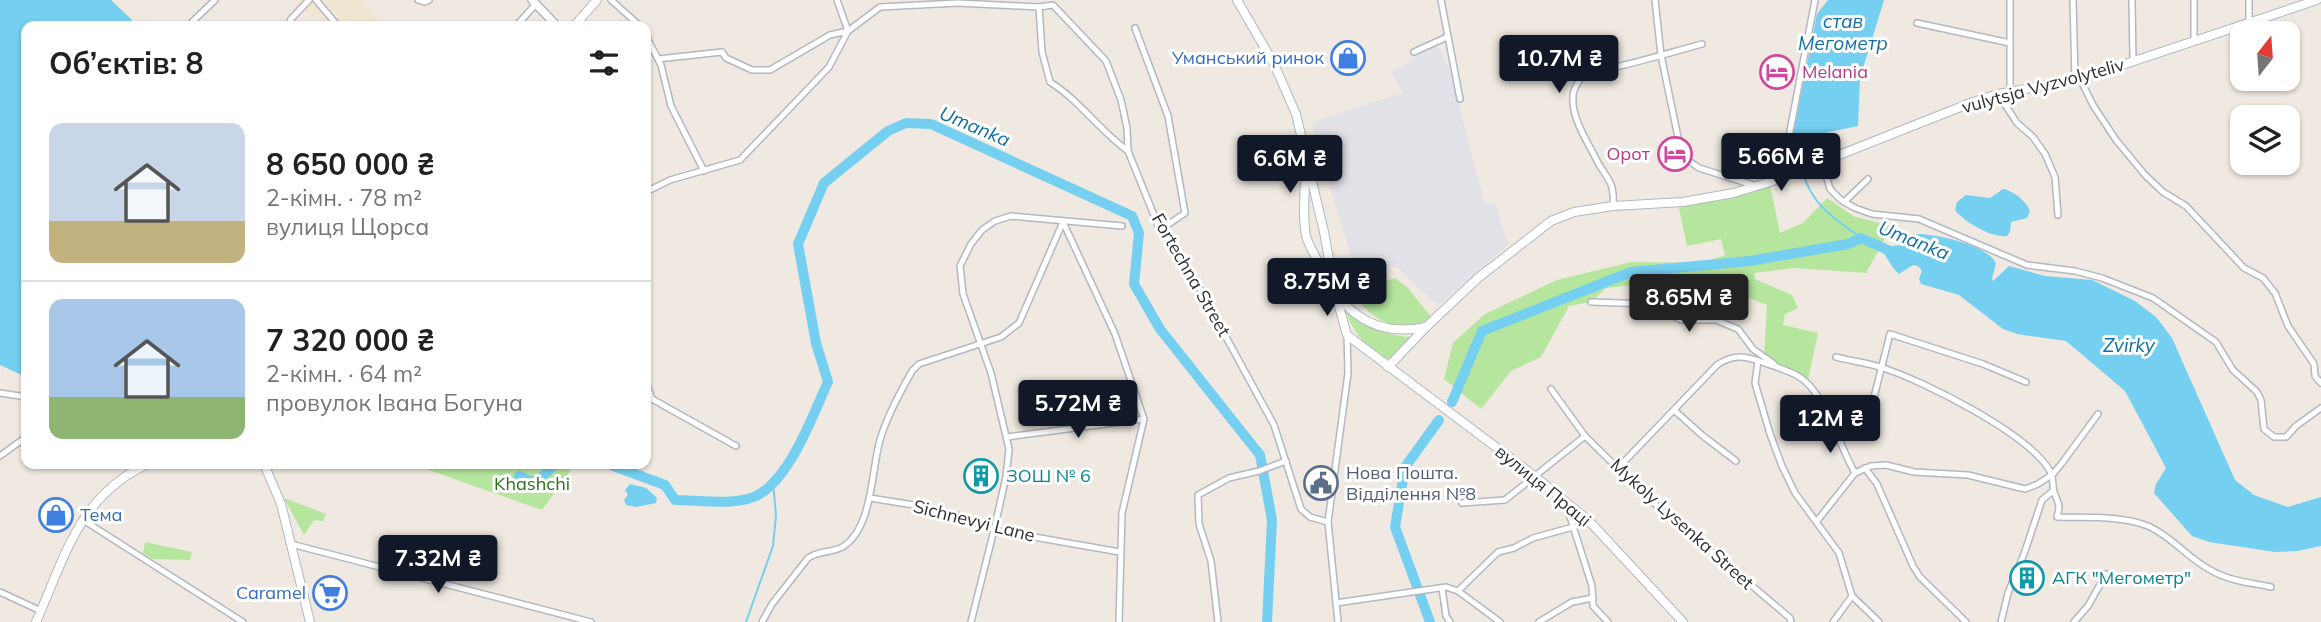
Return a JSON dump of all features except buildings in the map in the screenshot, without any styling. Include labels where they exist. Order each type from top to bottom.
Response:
[{"type":"main road","points":[[578,21],[597,0]]},
{"type":"main road","points":[[1237,0],[1274,64],[1293,106],[1307,153],[1335,292],[1347,335]]},
{"type":"main road","name":"vulytsja Vyzvolyteliv","points":[[2255,21],[2314,0]]},
{"type":"main road","name":"vulytsja Vyzvolyteliv","points":[[1388,367],[1478,278],[1536,231],[1574,212],[1613,206],[1683,202],[1734,193],[1998,94],[2078,80],[2230,29]]},
{"type":"main road","points":[[1307,153],[1304,205],[1307,237],[1325,277],[1335,292],[1368,323],[1389,330],[1406,331],[1426,327]]},
{"type":"main road","points":[[1307,237],[1316,239],[1324,232]]},
{"type":"main road","name":"вулиця Праці","points":[[1347,335],[1535,476],[1590,522],[1683,622]]},
{"type":"main road","points":[[36,622],[83,520],[105,491],[138,469]]},
{"type":"main road","points":[[266,469],[281,504],[310,622]]},
{"type":"street","points":[[193,21],[215,0]]},
{"type":"street","points":[[290,21],[309,0]]},
{"type":"street","points":[[316,0],[334,21]]},
{"type":"street","points":[[418,0],[429,0]]},
{"type":"street","points":[[611,0],[634,21]]},
{"type":"street","points":[[658,59],[722,52],[726,58],[752,70],[770,70],[831,35],[848,31],[837,0]]},
{"type":"street","points":[[1441,0],[1460,99]]},
{"type":"street","points":[[1655,0],[1661,54],[1681,147],[1689,161],[1699,167],[1719,176],[1757,186]]},
{"type":"street","points":[[1791,173],[1786,152],[1815,0]]},
{"type":"street","points":[[2010,0],[2010,92]]},
{"type":"street","points":[[2074,0],[2078,80],[2093,106],[2145,175],[2163,192],[2186,206],[2244,268],[2263,278],[2275,293],[2288,326],[2314,364],[2315,376],[2321,383]]},
{"type":"street","points":[[2132,0],[2133,61]]},
{"type":"street","points":[[2194,0],[2194,41]]},
{"type":"street","points":[[2249,0],[2249,21]]},
{"type":"street","points":[[520,21],[534,2],[552,21]]},
{"type":"street","name":"Fortechna Street","points":[[651,190],[670,180],[740,160],[829,67],[848,31],[880,7],[958,2],[1039,7],[1053,5],[1106,61],[1121,100],[1127,128],[1128,151],[1160,230],[1184,260],[1274,425],[1301,509],[1310,517],[1328,522]]},
{"type":"street","points":[[1039,7],[1042,52],[1051,82],[1066,92],[1110,138],[1128,151]]},
{"type":"street","points":[[1917,23],[2010,43]]},
{"type":"street","points":[[1135,27],[1168,116],[1185,213],[1160,230]]},
{"type":"street","points":[[1414,52],[1447,37]]},
{"type":"street","points":[[1613,206],[1614,192],[1611,181],[1598,163],[1579,124],[1573,105],[1573,93],[1582,78],[1597,70],[1702,44]]},
{"type":"street","points":[[651,46],[658,59],[671,106],[704,171]]},
{"type":"street","points":[[1998,94],[2017,123],[2033,137],[2045,154],[2055,177],[2058,215]]},
{"type":"street","points":[[1822,161],[1830,189],[1844,202],[1872,214],[1919,219],[2027,265],[2075,271],[2143,293],[2216,342],[2233,370],[2257,392],[2261,400],[2264,429],[2274,437],[2286,437],[2321,408]]},
{"type":"street","points":[[1844,202],[1868,179]]},
{"type":"street","points":[[971,622],[1008,462],[1007,437],[981,343],[963,294],[960,267],[971,244],[982,230],[995,221],[1011,216],[1122,226]]},
{"type":"street","points":[[762,622],[772,604],[808,558],[814,554],[843,548],[853,537],[870,498],[879,442],[912,371],[919,364],[1001,337],[1019,323],[1063,222]]},
{"type":"street","points":[[1063,222],[1115,334],[1144,419],[1122,513],[1119,622]]},
{"type":"street","points":[[1591,302],[1649,304],[1681,320],[1716,320],[1738,329],[1753,349],[1782,369]]},
{"type":"street","points":[[1830,423],[1852,405],[1870,402],[1874,397],[1890,334],[1983,364],[2026,382]]},
{"type":"street","points":[[1338,622],[1328,522],[1348,373],[1347,335]]},
{"type":"street","points":[[1618,468],[1717,365],[1728,357],[1741,356],[1782,369],[1810,385],[1854,474]]},
{"type":"street","points":[[1836,358],[1881,367],[1920,383],[2018,437],[2053,474],[2053,491],[2059,501],[2057,517],[2127,520],[2147,526],[2176,542],[2213,572],[2239,582],[2271,587]]},
{"type":"street","points":[[1758,361],[1755,383],[1770,434],[1795,493],[1839,553],[1852,596],[1879,622]]},
{"type":"street","name":"Mykoly Lysenka Street","points":[[1551,389],[1585,436],[1649,499],[1790,618],[1791,622]]},
{"type":"street","points":[[0,393],[21,396]]},
{"type":"street","points":[[651,399],[736,446]]},
{"type":"street","points":[[1674,410],[1736,461]]},
{"type":"street","points":[[1817,521],[1854,474],[1865,468],[1886,465],[1914,471],[1968,475],[2025,489],[2053,474],[2098,414]]},
{"type":"street","points":[[1007,437],[1144,419]]},
{"type":"street","points":[[1462,503],[1505,500],[1585,436]]},
{"type":"street","points":[[0,456],[6,449],[21,441]]},
{"type":"street","points":[[1218,622],[1211,561],[1199,524],[1198,495],[1229,478],[1286,461]]},
{"type":"street","points":[[1865,468],[1877,484],[1920,577],[1966,622]]},
{"type":"street","points":[[2001,622],[2008,593],[2042,500],[2053,491]]},
{"type":"street","name":"Sichnevyi Lane","points":[[870,498],[960,516],[994,530],[1120,552]]},
{"type":"street","points":[[1565,501],[1592,586],[1593,606],[1608,622]]},
{"type":"street","points":[[83,520],[243,622]]},
{"type":"street","points":[[1458,591],[1498,552],[1514,548],[1533,538],[1573,527]]},
{"type":"street","points":[[291,544],[591,622]]},
{"type":"street","points":[[2074,622],[2088,606],[2106,574]]},
{"type":"street","points":[[1336,603],[1442,588],[1458,591],[1500,622]]},
{"type":"street","points":[[1442,588],[1446,616],[1450,622]]},
{"type":"street","points":[[0,592],[27,607],[41,611]]},
{"type":"street","points":[[1833,622],[1852,596]]},
{"type":"street","points":[[1539,622],[1572,602],[1593,598]]},
{"type":"shaded area","points":[[296,0],[361,0],[379,21],[323,21],[318,15],[312,19]]},
{"type":"shaded area","points":[[1437,45],[1449,67],[1485,205],[1495,202],[1508,245],[1438,306],[1398,268],[1391,266],[1357,277],[1312,125],[1323,118],[1403,93],[1391,72]]},
{"type":"green space","points":[[1770,185],[1780,233],[1803,223],[1827,198],[1855,217],[1892,226],[1866,273],[1794,268],[1754,273],[1755,279],[1792,295],[1798,308],[1785,314],[1783,325],[1818,333],[1808,380],[1764,356],[1767,305],[1733,292],[1729,275],[1606,288],[1591,302],[1569,306],[1541,357],[1511,371],[1481,409],[1444,379],[1453,343],[1485,314],[1557,280],[1631,262],[1702,263],[1725,255],[1721,239],[1687,246],[1678,204]]},
{"type":"green space","points":[[1395,278],[1408,288],[1431,317],[1409,326],[1387,323],[1367,310],[1352,292]]},
{"type":"green space","points":[[1346,311],[1378,330],[1414,337],[1393,357],[1384,359],[1356,332]]},
{"type":"green space","name":"Khashchi","points":[[426,469],[571,469],[542,510]]},
{"type":"green space","points":[[284,498],[326,514],[323,521],[314,520],[304,535]]},
{"type":"green space","points":[[145,542],[192,552],[190,560],[153,559],[143,553]]},
{"type":"water","points":[[0,0],[111,0],[132,21],[21,21],[21,375],[0,365]]},
{"type":"water","name":"став Мегометр","points":[[1828,0],[1884,0],[1860,78],[1858,126],[1792,140],[1817,14]]},
{"type":"water","points":[[2003,189],[2019,197],[2030,211],[2027,218],[2011,222],[2007,236],[1979,228],[1955,210],[1957,202],[1966,195],[1990,198]]},
{"type":"water","name":"Zvirky","points":[[1922,234],[1952,239],[1983,251],[1996,263],[1993,281],[2009,266],[2045,276],[2092,280],[2135,301],[2156,317],[2172,338],[2235,480],[2254,495],[2288,507],[2321,497],[2321,546],[2275,552],[2209,542],[2192,536],[2154,493],[2166,468],[2125,391],[2066,341],[2017,334],[2003,329],[1959,295],[1921,284],[1919,279],[1922,271],[1918,266],[1913,265],[1899,274],[1884,253],[1887,247],[1926,241],[1926,238],[1904,235]]},
{"type":"water","points":[[630,484],[646,488],[657,498],[656,503],[636,507],[626,505],[624,500],[628,495],[625,490]]},
{"type":"waterway","name":"Umanka","points":[[622,469],[665,485],[675,500],[716,502],[737,501],[756,496],[779,476],[808,428],[828,382],[816,343],[798,244],[824,183],[888,131],[906,123],[931,124],[1132,216],[1139,233],[1134,284],[1160,329],[1260,455],[1272,520],[1267,622]]},
{"type":"waterway","points":[[1796,140],[1800,166]]},
{"type":"waterway","points":[[1803,174],[1819,203],[1861,238]]},
{"type":"waterway","name":"Umanka","points":[[1452,402],[1482,331],[1631,272],[1750,261],[1848,244],[1861,238],[1897,254]]},
{"type":"waterway","name":"Umanka","points":[[1430,622],[1395,527],[1405,467],[1439,420]]},
{"type":"waterway","name":"Umanka","points":[[519,476],[536,483],[550,469]]},
{"type":"waterway","points":[[746,622],[773,546],[776,515],[773,483]]},
{"type":"place","name":"Уманський ринок","points":[[1348,58]]},
{"type":"place","name":"Melania","points":[[1777,72]]},
{"type":"place","name":"Орот","points":[[1675,154]]},
{"type":"place","name":"ЗОШ № 6","points":[[981,476]]},
{"type":"place","name":"Нова Пошта. Відділення №8","points":[[1321,483]]},
{"type":"place","name":"Тема","points":[[56,515]]},
{"type":"place","name":"АГК \"Мегометр\"","points":[[2027,578]]},
{"type":"place","name":"Caramel","points":[[330,593]]}]
